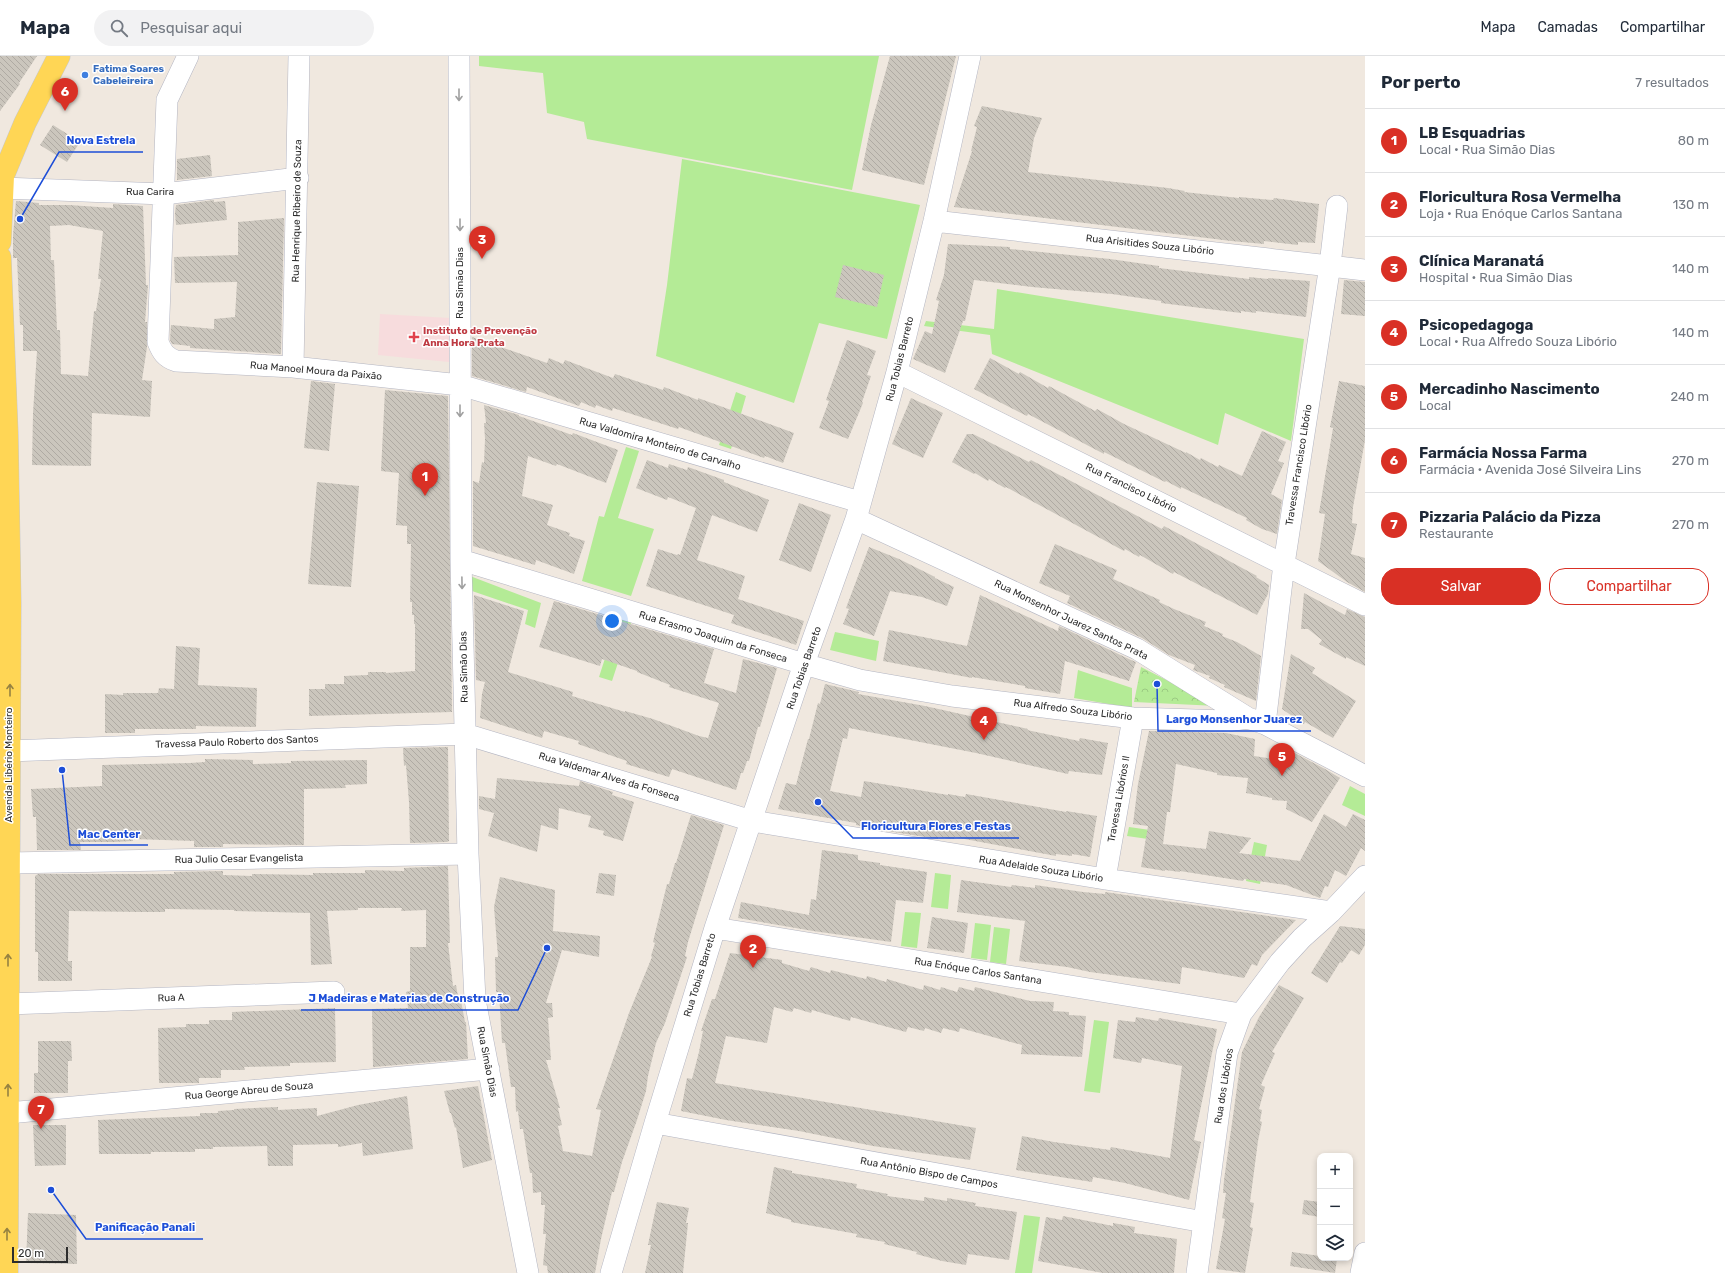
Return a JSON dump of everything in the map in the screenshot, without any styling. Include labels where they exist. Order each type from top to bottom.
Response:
[{"type":"main road","points":[[0,242],[2,181],[24,123],[59,56]]},
{"type":"main road","name":"Avenida Libério Monteiro","points":[[0,257],[10,603],[7,1273]]},
{"type":"street","points":[[164,194],[167,100],[188,56]]},
{"type":"street","name":"Rua Henrique Ribeiro de Souza","points":[[293,367],[298,178],[299,56]]},
{"type":"street","name":"Rua Simão Dias","points":[[459,56],[461,560],[468,854],[475,1000],[528,1273]]},
{"type":"street","name":"Rua Tobias Barreto","points":[[611,1273],[715,928],[804,664],[858,510],[897,372],[934,221],[970,56]]},
{"type":"street","name":"Rua Carira","points":[[2,181],[164,194],[298,178]]},
{"type":"street","name":"Rua Manoel Moura da Paixão","points":[[164,194],[158,342],[162,353],[167,358],[176,361],[293,367],[460,385]]},
{"type":"street","name":"Travessa Francisco Libório","points":[[1257,721],[1284,564],[1330,265],[1336,206]]},
{"type":"street","name":"Rua Arisitides Souza Libório","points":[[934,221],[1365,270]]},
{"type":"street","name":"Rua Francisco Libório","points":[[897,372],[1365,605]]},
{"type":"street","name":"Rua Valdomira Monteiro de Carvalho","points":[[460,385],[858,510]]},
{"type":"street","name":"Rua Monsenhor Juarez Santos Prata","points":[[858,510],[1136,649],[1257,721],[1365,776]]},
{"type":"street","name":"Rua Erasmo Joaquim da Fonseca","points":[[461,560],[804,664]]},
{"type":"street","name":"Rua Alfredo Souza Libório","points":[[804,664],[860,680],[952,696],[1133,718],[1257,721]]},
{"type":"street","name":"Travessa Libórios II","points":[[1105,879],[1133,718]]},
{"type":"street","name":"Travessa Paulo Roberto dos Santos","points":[[9,751],[465,734]]},
{"type":"street","name":"Rua Valdemar Alves da Fonseca","points":[[465,734],[752,821]]},
{"type":"street","name":"Rua Adelaide Souza Libório","points":[[752,821],[1105,879],[1331,912]]},
{"type":"street","name":"Rua Julio Cesar Evangelista","points":[[9,863],[468,854]]},
{"type":"street","name":"Rua dos Libórios","points":[[1197,1273],[1227,1053],[1241,1014],[1280,962],[1302,938],[1331,912],[1365,876]]},
{"type":"street","name":"Rua Enóque Carlos Santana","points":[[715,928],[1241,1014]]},
{"type":"street","name":"Rua A","points":[[8,1004],[334,992]]},
{"type":"street","name":"Rua George Abreu de Souza","points":[[8,1113],[489,1069]]},
{"type":"street","name":"Rua Antônio Bispo de Campos","points":[[655,1123],[1204,1222]]},
{"type":"street","points":[[1361,1273],[1365,1253]]},
{"type":"shaded area","name":"Instituto de Prevenção Anna Hora Prata","points":[[380,314],[450,318],[449,362],[378,355]]},
{"type":"green space","points":[[479,56],[879,56],[852,190],[587,139],[584,122],[547,113],[543,73],[479,66]]},
{"type":"green space","points":[[682,159],[920,205],[887,339],[819,323],[794,403],[656,356],[667,285]]},
{"type":"green space","points":[[997,289],[1304,339],[1291,441],[1225,413],[1218,445],[992,354],[990,335],[924,326],[926,321],[994,329]]},
{"type":"green space","points":[[736,392],[746,396],[731,449],[719,445]]},
{"type":"green space","points":[[626,447],[639,451],[618,518],[654,529],[631,596],[582,581],[599,516],[604,517]]},
{"type":"green space","points":[[470,576],[541,603],[535,628],[525,624],[528,610],[472,591]]},
{"type":"green space","points":[[619,615],[632,620],[612,681],[599,677]]},
{"type":"green space","points":[[835,632],[879,641],[876,661],[830,650]]},
{"type":"green space","points":[[1141,667],[1217,706],[1134,702]]},
{"type":"green space","points":[[1078,670],[1132,688],[1132,708],[1074,698]]},
{"type":"green space","points":[[1350,786],[1365,794],[1365,816],[1342,805]]},
{"type":"green space","points":[[1129,827],[1164,832],[1162,841],[1127,836]]},
{"type":"green space","points":[[1254,842],[1267,845],[1260,884],[1246,881]]},
{"type":"green space","points":[[935,873],[951,875],[948,909],[931,907]]},
{"type":"green space","points":[[905,912],[921,913],[917,948],[901,946]]},
{"type":"green space","points":[[975,923],[991,925],[987,960],[971,958]]},
{"type":"green space","points":[[994,927],[1010,929],[1006,964],[990,962]]},
{"type":"green space","points":[[1094,1020],[1109,1022],[1100,1093],[1084,1091]]},
{"type":"green space","points":[[1024,1215],[1040,1217],[1032,1273],[1015,1273]]},
{"type":"building","points":[[0,56],[37,56],[19,83],[20,84],[0,111]]},
{"type":"building","points":[[890,56],[956,56],[924,185],[862,170],[871,125]]},
{"type":"building","points":[[982,106],[1042,118],[1034,138],[1028,172],[1168,188],[1185,191],[1184,192],[1239,198],[1273,200],[1274,198],[1319,204],[1315,243],[1298,242],[1298,245],[1264,241],[1264,244],[1231,241],[954,207],[972,151],[977,127],[974,126]]},
{"type":"building","points":[[53,125],[80,142],[67,162],[40,145]]},
{"type":"building","points":[[210,155],[212,176],[177,180],[177,159]]},
{"type":"building","points":[[214,200],[214,202],[225,201],[227,220],[176,225],[176,205]]},
{"type":"building","points":[[16,201],[39,203],[39,205],[69,205],[113,208],[113,204],[143,206],[146,285],[148,285],[145,322],[147,322],[147,347],[142,380],[152,381],[150,417],[92,413],[91,466],[32,465],[33,413],[37,351],[23,351],[23,325],[20,325],[17,258],[13,258],[13,235]],"holes":[[[69,225],[103,231],[98,279],[101,279],[96,311],[94,311],[88,376],[61,374],[60,330],[57,330],[54,260],[51,260],[50,226]]]},
{"type":"building","points":[[284,218],[281,354],[190,348],[190,346],[172,344],[170,340],[171,325],[214,329],[214,319],[235,317],[237,282],[175,283],[174,257],[238,255],[238,222]]},
{"type":"building","points":[[948,244],[1010,247],[1010,249],[1110,259],[1159,266],[1159,268],[1249,279],[1249,277],[1310,281],[1306,317],[1256,311],[1256,313],[1241,311],[1241,313],[1161,303],[1161,301],[1112,294],[974,280],[965,321],[963,321],[945,373],[913,359],[925,331],[932,334],[939,301],[936,300],[944,275]]},
{"type":"building","points":[[843,265],[884,275],[877,307],[835,297]]},
{"type":"building","points":[[1344,280],[1365,282],[1365,316],[1341,314]]},
{"type":"building","points":[[472,337],[547,363],[549,358],[563,364],[565,360],[613,378],[615,374],[663,390],[664,387],[794,433],[783,463],[765,456],[764,458],[679,427],[678,429],[613,408],[612,411],[596,405],[595,408],[581,402],[579,406],[527,387],[526,392],[472,376]]},
{"type":"building","points":[[847,340],[876,351],[867,375],[871,376],[862,402],[863,403],[848,439],[819,428],[829,401],[826,400]]},
{"type":"building","points":[[990,358],[1019,374],[1020,372],[1048,388],[1049,386],[1095,411],[1097,409],[1124,424],[1186,452],[1200,460],[1201,458],[1218,467],[1219,465],[1242,476],[1262,431],[1286,442],[1278,461],[1284,463],[1271,494],[1282,500],[1277,534],[1262,529],[1246,520],[1247,518],[1181,487],[1181,489],[1166,481],[1165,482],[1104,452],[1104,454],[1028,414],[1027,416],[974,389]]},
{"type":"building","points":[[311,381],[335,384],[329,451],[304,448]]},
{"type":"building","points":[[1339,381],[1365,386],[1365,440],[1353,507],[1352,523],[1357,524],[1351,554],[1365,558],[1365,592],[1347,582],[1318,561],[1325,514],[1319,513],[1333,428],[1330,427]]},
{"type":"building","points":[[385,390],[448,396],[452,712],[309,716],[309,689],[325,689],[325,684],[344,684],[344,676],[368,675],[368,672],[386,673],[415,671],[415,624],[414,615],[412,615],[412,602],[410,602],[411,544],[407,544],[407,526],[396,525],[399,473],[381,471]]},
{"type":"building","points":[[911,398],[943,413],[923,458],[892,444]]},
{"type":"building","points":[[484,405],[519,415],[572,435],[573,433],[618,450],[606,483],[557,464],[556,466],[528,456],[522,496],[553,505],[547,525],[570,533],[569,536],[585,541],[574,574],[536,560],[535,565],[473,546],[473,481],[479,483],[482,462],[484,463],[484,423],[486,423]]},
{"type":"building","points":[[967,434],[973,434],[1029,462],[1031,460],[1162,529],[1164,526],[1257,576],[1256,577],[1269,585],[1268,594],[1257,615],[1174,572],[1173,574],[1140,555],[1139,557],[1125,549],[1124,551],[1006,487],[1005,488],[989,479],[988,481],[952,462]]},
{"type":"building","points":[[647,460],[668,468],[669,464],[687,470],[688,467],[724,480],[724,482],[769,500],[757,532],[712,515],[697,560],[745,576],[738,599],[804,621],[796,645],[731,623],[734,615],[646,586],[658,549],[680,555],[696,508],[668,497],[667,500],[636,488]]},
{"type":"building","points":[[317,482],[359,486],[351,587],[308,584]]},
{"type":"building","points":[[799,503],[831,515],[811,572],[779,560]]},
{"type":"building","points":[[1055,544],[1117,570],[1113,579],[1160,600],[1159,602],[1174,609],[1206,622],[1204,626],[1223,634],[1222,636],[1237,642],[1261,656],[1256,701],[1224,687],[1225,685],[1209,678],[1210,676],[1193,670],[1195,665],[1169,655],[1142,638],[1067,603],[1070,596],[1039,583]]},
{"type":"building","points":[[869,547],[899,559],[954,587],[947,606],[922,597],[890,591],[874,636],[843,624],[849,609],[846,608]]},
{"type":"building","points":[[1304,593],[1345,615],[1347,609],[1365,617],[1365,666],[1346,657],[1346,659],[1319,644],[1322,640],[1308,629],[1301,629]]},
{"type":"building","points":[[474,595],[524,611],[508,672],[573,692],[572,696],[653,719],[699,736],[708,738],[719,703],[669,687],[670,685],[637,671],[602,659],[600,666],[539,647],[554,601],[714,649],[704,683],[736,693],[743,659],[777,668],[749,761],[747,761],[743,773],[741,773],[736,790],[672,769],[669,777],[626,764],[627,761],[578,744],[579,741],[544,731],[542,738],[480,718],[482,694],[485,682],[476,680]]},
{"type":"building","points":[[980,595],[1058,631],[1059,626],[1136,662],[1129,681],[1065,661],[1060,694],[1025,688],[1025,686],[972,678],[883,661],[889,630],[967,646]]},
{"type":"building","points":[[176,646],[200,648],[198,685],[257,688],[256,727],[196,726],[196,729],[135,729],[135,733],[105,733],[105,694],[123,695],[123,693],[158,693],[159,688],[174,689]]},
{"type":"building","points":[[1291,654],[1315,668],[1312,673],[1356,701],[1333,738],[1305,722],[1304,724],[1282,709]]},
{"type":"building","points":[[825,684],[859,692],[858,694],[925,706],[1079,741],[1080,738],[1108,743],[1102,775],[1069,771],[1068,774],[976,753],[849,728],[847,739],[843,738],[830,791],[861,797],[864,781],[948,795],[965,797],[966,794],[1097,816],[1090,857],[1072,854],[1072,856],[1056,854],[1056,856],[954,837],[954,839],[938,837],[938,839],[887,831],[856,825],[856,823],[778,809],[786,783],[796,785],[818,703],[820,704]]},
{"type":"building","points":[[1149,731],[1226,733],[1255,739],[1254,756],[1273,759],[1276,745],[1287,749],[1340,778],[1312,822],[1286,809],[1287,801],[1272,800],[1272,798],[1246,793],[1248,778],[1217,775],[1217,773],[1176,764],[1170,812],[1167,812],[1163,844],[1206,849],[1209,831],[1251,838],[1239,853],[1300,861],[1324,814],[1346,827],[1353,814],[1365,820],[1365,851],[1361,848],[1346,876],[1335,870],[1328,887],[1325,886],[1320,898],[1286,885],[1244,879],[1243,881],[1180,871],[1165,871],[1141,867],[1148,826],[1133,824],[1138,784]]},
{"type":"building","points":[[448,747],[449,841],[410,843],[409,802],[403,748]]},
{"type":"building","points":[[205,759],[253,760],[253,764],[291,763],[291,761],[367,760],[367,784],[345,785],[346,788],[304,789],[304,845],[223,844],[223,847],[194,847],[194,841],[133,839],[133,841],[80,842],[81,850],[37,850],[36,817],[33,817],[31,789],[102,786],[102,765],[190,763],[205,762]]},
{"type":"building","points":[[497,778],[579,786],[580,781],[613,792],[612,795],[634,802],[623,841],[603,835],[604,831],[588,827],[591,816],[559,808],[558,830],[541,825],[537,852],[488,836],[494,813],[479,809],[479,796],[495,799]]},
{"type":"building","points":[[691,815],[724,825],[688,942],[685,956],[687,957],[665,1023],[656,1043],[646,1091],[622,1162],[614,1192],[612,1192],[595,1273],[548,1273],[547,1266],[543,1265],[546,1234],[543,1234],[545,1205],[541,1205],[541,1192],[533,1193],[532,1173],[530,1173],[523,1129],[520,1129],[518,1111],[516,1112],[515,1087],[511,1087],[505,1043],[502,1043],[499,992],[496,992],[495,957],[498,957],[494,907],[500,877],[555,890],[553,931],[600,936],[599,957],[562,950],[546,1003],[552,1003],[553,1017],[548,1018],[551,1060],[546,1060],[560,1108],[558,1108],[562,1125],[558,1126],[563,1151],[592,1156],[601,1110],[596,1109],[629,1013],[652,957],[655,943],[653,942],[667,884],[669,884]]},
{"type":"building","points":[[822,850],[858,855],[858,860],[880,863],[880,865],[927,872],[923,903],[896,900],[891,942],[813,931],[738,918],[741,902],[809,915],[811,899],[816,900]]},
{"type":"building","points":[[448,866],[450,943],[448,943],[453,986],[456,985],[459,1002],[461,1001],[466,1022],[468,1059],[373,1067],[372,1009],[408,1008],[406,992],[410,991],[410,947],[426,947],[426,910],[401,911],[402,908],[358,908],[358,910],[327,911],[332,964],[311,965],[310,913],[165,909],[165,912],[69,911],[68,961],[72,961],[72,981],[38,981],[38,952],[35,952],[35,876],[38,874],[174,874],[174,872],[223,871],[223,875],[313,875],[313,873],[365,873],[365,870],[404,871],[404,868]]},
{"type":"building","points":[[599,873],[616,875],[614,896],[596,893]]},
{"type":"building","points":[[961,880],[1011,887],[1012,885],[1035,888],[1035,885],[1083,892],[1105,894],[1105,892],[1296,920],[1262,955],[1257,966],[1252,964],[1244,978],[1182,967],[1180,984],[1019,961],[1025,921],[957,912]]},
{"type":"building","points":[[932,917],[968,923],[964,953],[927,948]]},
{"type":"building","points":[[1340,926],[1365,929],[1365,945],[1359,955],[1351,950],[1342,963],[1340,962],[1327,983],[1311,973]]},
{"type":"building","points":[[730,953],[782,960],[782,963],[809,971],[811,967],[830,973],[831,970],[866,979],[867,976],[886,982],[887,979],[923,990],[924,985],[940,990],[941,987],[957,992],[959,987],[974,991],[975,987],[1030,1001],[1054,1002],[1053,1011],[1069,1012],[1069,1015],[1086,1016],[1082,1057],[1021,1054],[1022,1045],[960,1028],[959,1032],[943,1028],[941,1033],[925,1028],[924,1031],[908,1027],[906,1032],[851,1017],[850,1021],[812,1010],[811,1013],[794,1008],[792,1012],[774,1007],[767,1043],[726,1036],[715,1083],[976,1128],[970,1160],[873,1146],[799,1131],[726,1120],[681,1111],[687,1078],[692,1079],[699,1052],[703,1031],[701,1031],[712,999],[715,999]]},
{"type":"building","points":[[1279,985],[1304,998],[1272,1052],[1275,1053],[1261,1085],[1265,1087],[1259,1109],[1262,1110],[1260,1121],[1262,1122],[1250,1202],[1254,1203],[1250,1227],[1253,1228],[1245,1273],[1216,1269],[1225,1219],[1222,1218],[1226,1193],[1223,1193],[1224,1180],[1242,1052],[1259,1017]]},
{"type":"building","points":[[335,1008],[336,1062],[290,1063],[290,1066],[244,1067],[245,1070],[221,1070],[221,1078],[199,1078],[199,1083],[159,1083],[158,1028],[186,1027],[186,1024],[209,1024],[209,1020],[232,1020],[232,1012]]},
{"type":"building","points":[[1136,1017],[1158,1021],[1159,1018],[1217,1029],[1194,1140],[1201,1142],[1189,1200],[1125,1183],[1093,1177],[1092,1182],[1016,1170],[1022,1136],[1110,1150],[1111,1147],[1170,1158],[1182,1066],[1142,1058],[1141,1063],[1113,1058],[1118,1020],[1135,1022]]},
{"type":"building","points":[[38,1041],[71,1041],[72,1061],[68,1061],[68,1093],[34,1093],[34,1073],[38,1073]]},
{"type":"building","points":[[478,1086],[492,1160],[463,1168],[456,1127],[455,1128],[444,1091]]},
{"type":"building","points":[[407,1096],[413,1149],[363,1156],[362,1143],[338,1147],[338,1144],[293,1145],[293,1166],[268,1166],[267,1146],[213,1147],[213,1149],[195,1149],[195,1152],[99,1154],[98,1120],[200,1116],[200,1113],[218,1113],[218,1111],[234,1109],[278,1107],[278,1110],[317,1108],[317,1116],[358,1105]]},
{"type":"building","points":[[33,1125],[66,1125],[66,1165],[35,1166]]},
{"type":"building","points":[[774,1167],[792,1171],[792,1173],[857,1184],[856,1188],[888,1194],[887,1196],[924,1201],[924,1197],[947,1201],[947,1198],[976,1203],[975,1206],[1017,1212],[1009,1260],[968,1254],[966,1265],[942,1261],[916,1254],[917,1252],[884,1244],[885,1242],[856,1237],[857,1234],[791,1222],[791,1220],[766,1213]]},
{"type":"building","points":[[1304,1200],[1317,1202],[1317,1216],[1302,1214]]},
{"type":"building","points":[[657,1202],[689,1208],[686,1223],[688,1223],[683,1273],[645,1273],[651,1245],[648,1245]]},
{"type":"building","points":[[28,1213],[76,1215],[77,1264],[26,1263]]},
{"type":"building","points":[[1063,1216],[1113,1226],[1113,1223],[1135,1227],[1134,1233],[1177,1239],[1174,1273],[1103,1273],[1038,1261],[1046,1217],[1062,1220]]},
{"type":"building","points":[[1292,1252],[1317,1256],[1317,1261],[1337,1261],[1335,1273],[1290,1266]]},
{"type":"place","name":"Fatima Soares Cabeleireira","points":[[85,75]]},
{"type":"place","name":"Farmácia Nossa Farma","points":[[65,111]]},
{"type":"place","name":"Nova Estrela","points":[[20,219]]},
{"type":"place","name":"Clínica Maranatá","points":[[482,259]]},
{"type":"place","name":"Instituto de Prevenção Anna Hora Prata","points":[[414,337]]},
{"type":"place","name":"LB Esquadrias","points":[[425,496]]},
{"type":"place","name":"Largo Monsenhor Juarez","points":[[1157,684]]},
{"type":"place","name":"Psicopedagoga","points":[[984,740]]},
{"type":"place","name":"Mac Center","points":[[62,770]]},
{"type":"place","name":"Mercadinho Nascimento","points":[[1282,776]]},
{"type":"place","name":"Floricultura Flores e Festas","points":[[818,802]]},
{"type":"place","name":"J Madeiras e Materias de Construção","points":[[547,948]]},
{"type":"place","name":"Floricultura Rosa Vermelha","points":[[753,968]]},
{"type":"place","name":"Pizzaria Palácio da Pizza","points":[[41,1129]]},
{"type":"place","name":"Panificação Panali","points":[[51,1190]]}]
